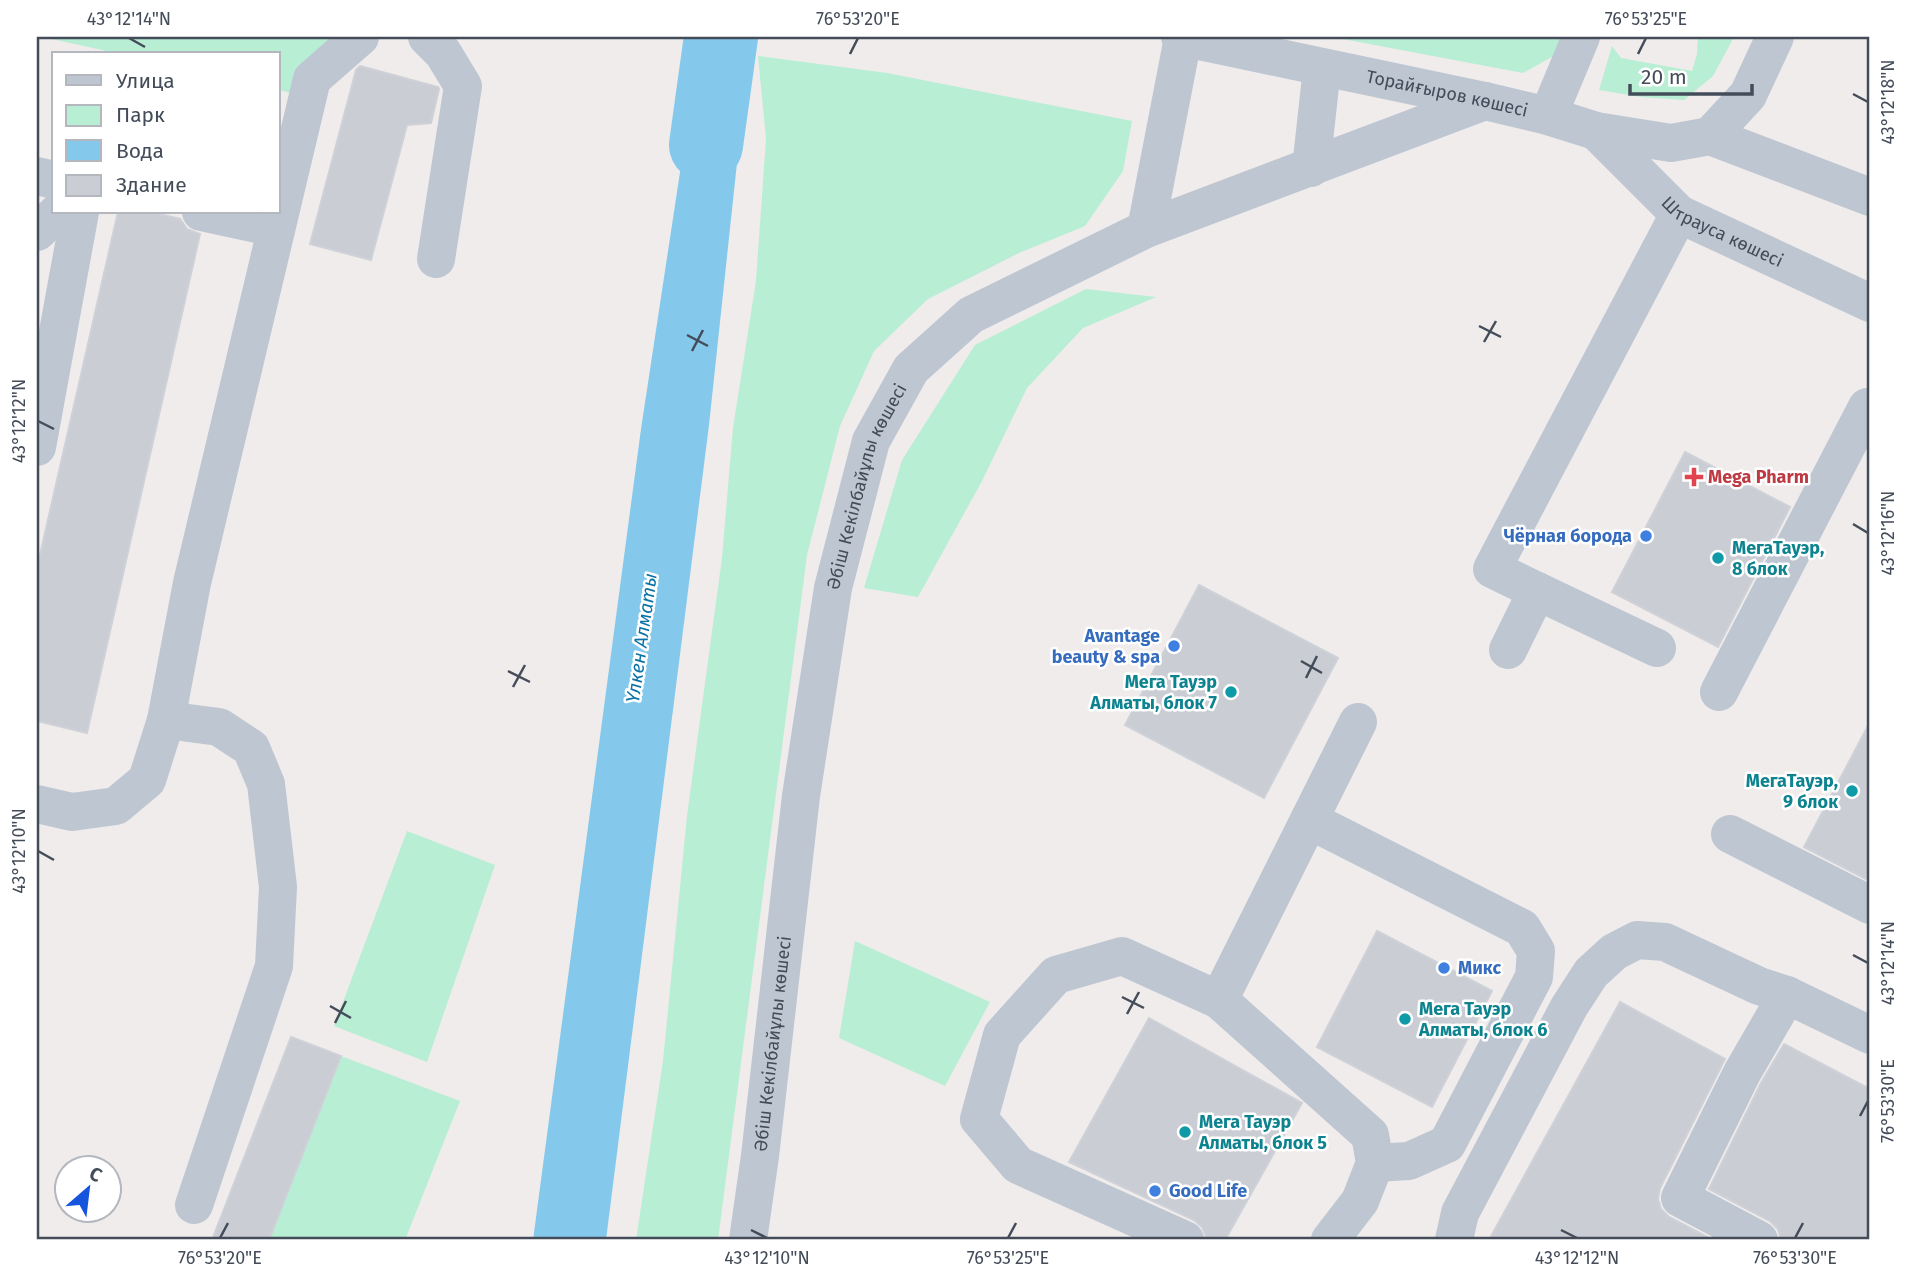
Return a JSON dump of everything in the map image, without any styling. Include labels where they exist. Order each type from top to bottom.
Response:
[{"type":"street","points":[[280,211],[312,79],[359,37]]},
{"type":"street","points":[[427,37],[443,53],[463,86],[436,259]]},
{"type":"street","points":[[1146,229],[1181,37]]},
{"type":"street","name":"Торайғыров көшесі","points":[[1181,37],[1485,101],[1596,131],[1671,143],[1710,136]]},
{"type":"street","points":[[1548,116],[1581,37]]},
{"type":"street","points":[[1775,37],[1748,95],[1710,136],[1870,197]]},
{"type":"street","points":[[1311,168],[1322,68]]},
{"type":"street","name":"Әбіш Кекілбайұлы көшесі","points":[[748,1240],[813,706],[833,588],[872,442],[911,369],[971,316],[1146,229],[1485,101]]},
{"type":"street","name":"Штрауса көшесі","points":[[1596,131],[1679,214],[1870,303]]},
{"type":"street","points":[[37,232],[56,214]]},
{"type":"street","points":[[37,447],[80,214]]},
{"type":"street","points":[[210,214],[276,228]]},
{"type":"street","points":[[37,804],[72,812],[116,806],[147,780],[166,720],[192,583],[279,214]]},
{"type":"street","points":[[1657,648],[1492,569],[1679,214]]},
{"type":"street","points":[[1719,692],[1869,399]]},
{"type":"street","points":[[1508,650],[1537,591]]},
{"type":"street","points":[[166,720],[219,727],[251,748],[266,784],[278,887],[274,966],[194,1205]]},
{"type":"street","points":[[1219,1000],[1358,722]]},
{"type":"street","points":[[1309,820],[1522,928],[1536,951],[1534,977],[1447,1144],[1409,1161],[1375,1163]]},
{"type":"street","points":[[1730,834],[1870,905]]},
{"type":"street","points":[[1454,1240],[1460,1213],[1569,1007],[1591,973],[1614,952],[1637,940],[1665,942],[1759,986],[1787,995],[1870,1035]]},
{"type":"street","points":[[1185,1240],[1018,1165],[979,1119],[1002,1035],[1056,975],[1122,956],[1219,1000],[1370,1135],[1375,1163],[1360,1200],[1330,1240]]},
{"type":"street","points":[[1759,1240],[1680,1198],[1742,1073],[1787,995]]},
{"type":"green space","points":[[43,37],[335,37],[291,93],[280,90],[280,52],[111,52]]},
{"type":"green space","points":[[1564,37],[1559,53],[1523,73],[1343,39]]},
{"type":"green space","points":[[1698,37],[1734,37],[1713,76],[1684,100],[1599,90],[1612,46],[1621,58],[1692,71]]},
{"type":"green space","points":[[758,56],[887,73],[1132,121],[1123,171],[1085,226],[1019,253],[928,299],[874,351],[840,426],[807,555],[718,1240],[636,1240],[663,1061],[687,816],[722,558],[733,428],[756,281],[766,139]]},
{"type":"green space","points":[[1086,289],[1156,297],[1083,328],[1027,388],[982,481],[918,597],[864,588],[902,460],[975,345]]},
{"type":"green space","points":[[407,831],[495,865],[427,1062],[334,1026]]},
{"type":"green space","points":[[855,941],[990,1002],[945,1086],[839,1038]]},
{"type":"green space","points":[[341,1056],[460,1101],[405,1240],[269,1240]]},
{"type":"water","points":[[720,44],[745,88],[709,425],[606,1240],[533,1240],[641,429],[694,80]]},
{"type":"building","points":[[360,66],[439,89],[431,123],[407,125],[371,260],[310,244],[356,70]]},
{"type":"building","points":[[118,214],[159,214],[180,219],[187,229],[200,234],[87,733],[37,721],[37,568]]},
{"type":"building","name":"МегаТауэр, 8 блок","points":[[1685,452],[1790,507],[1718,647],[1612,592]]},
{"type":"building","name":"Мега Тауэр Алматы, блок 7","points":[[1199,585],[1338,658],[1264,798],[1125,725]]},
{"type":"building","name":"МегаТауэр, 9 блок","points":[[1870,722],[1870,881],[1804,847]]},
{"type":"building","name":"Мега Тауэр Алматы, блок 6","points":[[1377,931],[1492,991],[1432,1107],[1317,1047]]},
{"type":"building","points":[[1620,1002],[1725,1059],[1660,1188],[1658,1199],[1661,1209],[1669,1217],[1713,1240],[1489,1240]]},
{"type":"building","name":"Мега Тауэр Алматы, блок 5","points":[[1149,1018],[1302,1103],[1225,1240],[1207,1239],[1202,1227],[1194,1220],[1069,1162]]},
{"type":"building","points":[[291,1037],[341,1056],[269,1240],[212,1240]]},
{"type":"building","points":[[1784,1044],[1870,1089],[1870,1240],[1781,1240],[1778,1229],[1770,1221],[1709,1189],[1761,1083]]},
{"type":"waterway","name":"Үлкен Алматы","points":[[706,145],[721,37]]},
{"type":"place","name":"Mega Pharm","points":[[1694,477]]},
{"type":"place","name":"Чёрная борода","points":[[1646,536]]},
{"type":"place","name":"МегаТауэр, 8 блок","points":[[1718,558]]},
{"type":"place","name":"Avantage beauty & spa","points":[[1174,646]]},
{"type":"place","name":"Мега Тауэр Алматы, блок 7","points":[[1231,692]]},
{"type":"place","name":"МегаТауэр, 9 блок","points":[[1852,791]]},
{"type":"place","name":"Микс","points":[[1444,968]]},
{"type":"place","name":"Мега Тауэр Алматы, блок 6","points":[[1405,1019]]},
{"type":"place","name":"Мега Тауэр Алматы, блок 5","points":[[1185,1132]]},
{"type":"place","name":"Good Life","points":[[1155,1191]]}]
